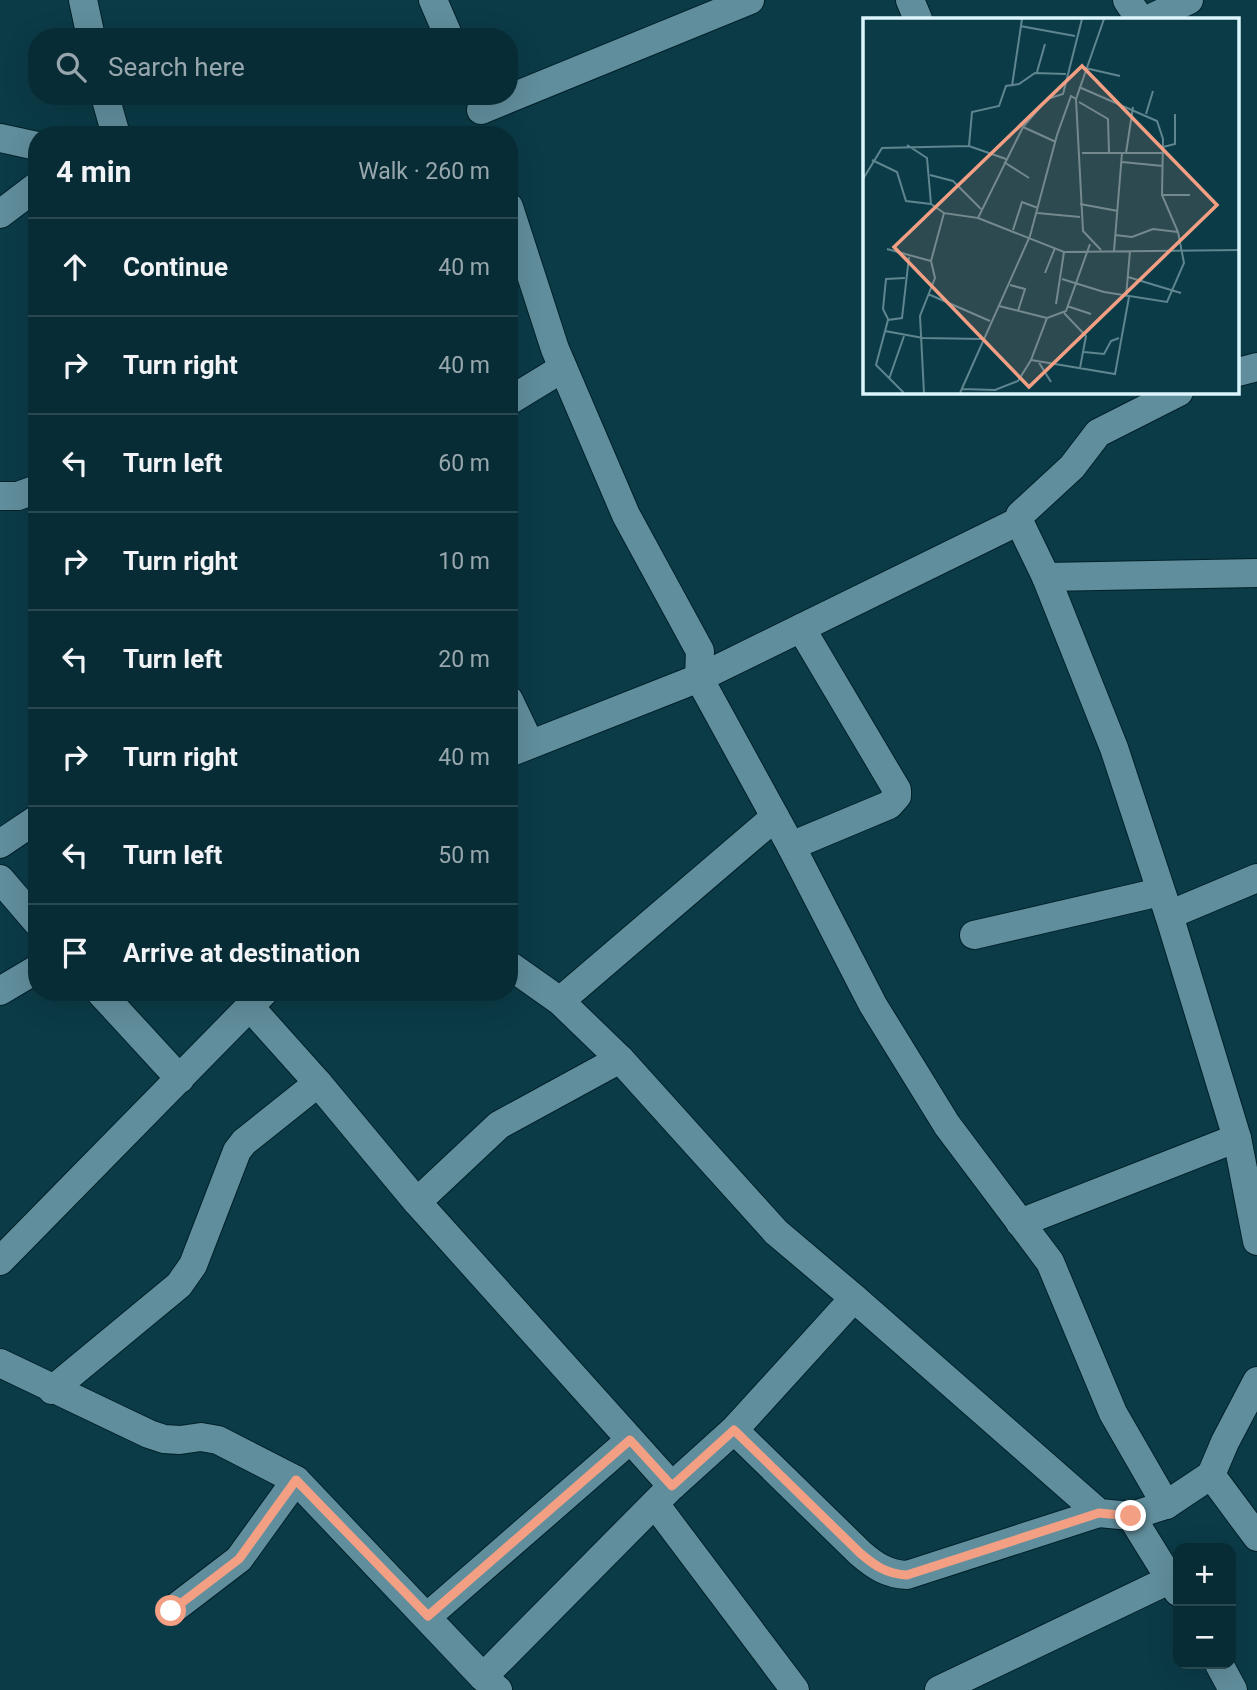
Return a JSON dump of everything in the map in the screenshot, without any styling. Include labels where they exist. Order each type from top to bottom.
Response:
[{"type":"street","points":[[83,0],[90,28]]},
{"type":"street","points":[[433,0],[445,28]]},
{"type":"street","points":[[518,98],[750,0]]},
{"type":"street","points":[[909,0],[918,18]]},
{"type":"street","points":[[1127,0],[1139,18]]},
{"type":"street","points":[[1151,18],[1189,0]]},
{"type":"street","points":[[107,105],[111,126]]},
{"type":"street","points":[[481,114],[502,105]]},
{"type":"street","points":[[0,138],[28,144]]},
{"type":"street","points":[[0,214],[28,193]]},
{"type":"street","points":[[518,240],[563,369],[626,515],[700,650],[699,678],[791,846],[873,1005],[947,1125],[1050,1262],[1113,1413],[1166,1505]]},
{"type":"street","points":[[1240,371],[1257,367]]},
{"type":"street","points":[[518,396],[563,369]]},
{"type":"street","points":[[1176,394],[1098,433],[1072,467],[1020,515],[1019,521],[1046,577],[1114,748],[1237,1138],[1257,1241]]},
{"type":"street","points":[[0,496],[18,496],[28,492]]},
{"type":"street","points":[[520,749],[699,678],[1019,521]]},
{"type":"street","points":[[1046,577],[1257,573]]},
{"type":"street","points":[[791,846],[889,805],[897,796],[897,790],[801,628]]},
{"type":"street","points":[[559,1001],[775,817]]},
{"type":"street","points":[[0,844],[28,825]]},
{"type":"street","points":[[974,935],[1164,903],[1257,878]]},
{"type":"street","points":[[0,879],[28,912]]},
{"type":"street","points":[[518,971],[559,1001],[620,1059],[776,1232],[1099,1513]]},
{"type":"street","points":[[0,991],[28,974]]},
{"type":"street","points":[[108,1001],[180,1079]]},
{"type":"street","points":[[0,1261],[256,1001]]},
{"type":"street","points":[[258,1001],[318,1083],[417,1202],[630,1440],[663,1495],[795,1690]]},
{"type":"street","points":[[417,1202],[499,1125],[620,1059]]},
{"type":"street","points":[[52,1390],[180,1285],[193,1265],[237,1151],[244,1142],[318,1083]]},
{"type":"street","points":[[1020,1223],[1237,1138]]},
{"type":"street","points":[[0,1363],[52,1390],[156,1436],[180,1440],[201,1437],[218,1440],[296,1480],[491,1683],[663,1495],[734,1430],[854,1298]]},
{"type":"street","points":[[734,1430],[875,1566],[892,1574],[907,1575],[1099,1513],[1131,1516],[1166,1505],[1211,1475],[1257,1381]]},
{"type":"street","points":[[428,1616],[630,1440]]},
{"type":"street","points":[[1211,1475],[1257,1536]]},
{"type":"street","points":[[171,1611],[239,1559],[296,1480]]},
{"type":"street","points":[[1131,1516],[1173,1583]]},
{"type":"street","points":[[939,1690],[1173,1587]]},
{"type":"street","points":[[1222,1669],[1233,1690]]},
{"type":"route","points":[[171,1611],[239,1559],[296,1480],[428,1616],[630,1440],[672,1486],[734,1430],[860,1553],[875,1566],[892,1574],[907,1575],[1099,1513],[1131,1516]]}]
